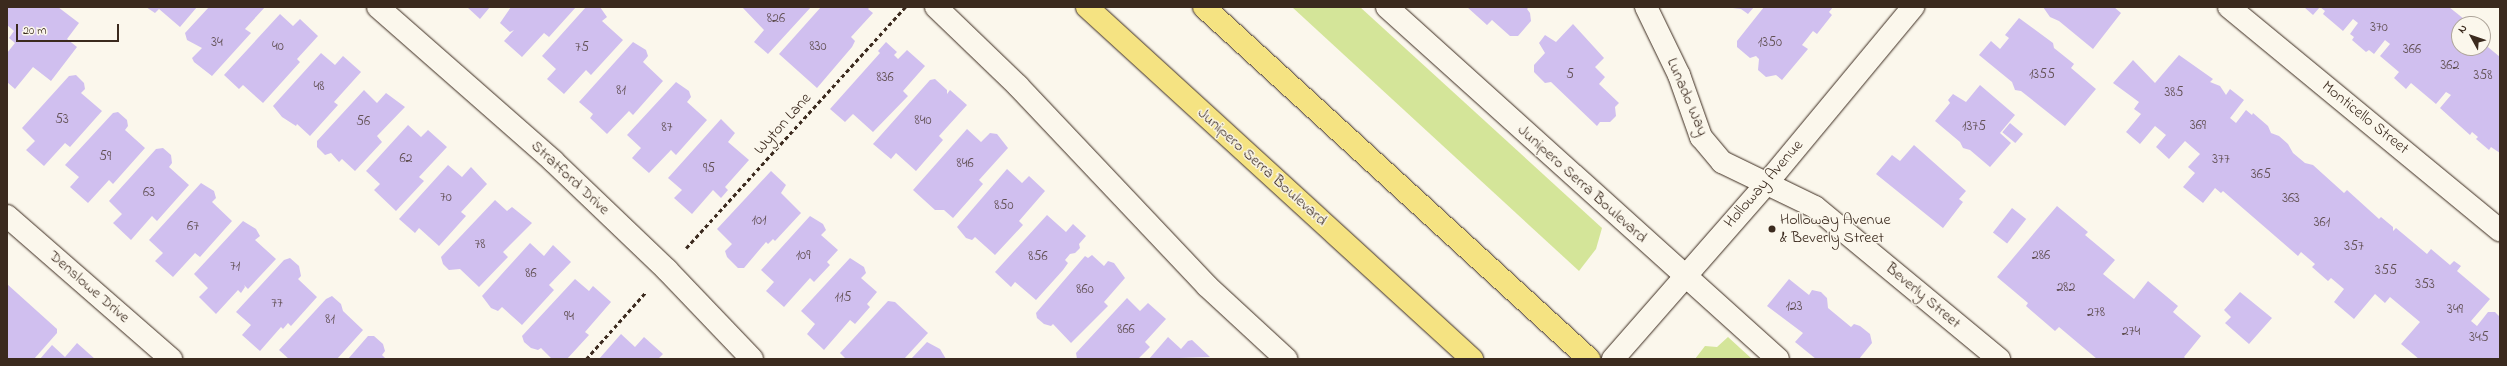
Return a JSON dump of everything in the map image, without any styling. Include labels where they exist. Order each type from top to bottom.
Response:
[{"type":"main road","name":"Junipero Serra Boulevard","points":[[1087,7],[1472,359]]},
{"type":"main road","points":[[1204,7],[1589,359]]},
{"type":"street","name":"Stratford Drive","points":[[378,7],[553,161],[667,270],[752,359]]},
{"type":"street","points":[[936,7],[1018,86],[1207,286],[1286,359]]},
{"type":"street","name":"Junipero Serra Boulevard","points":[[1388,7],[1684,277],[1778,359]]},
{"type":"street","name":"Lunado Way","points":[[1646,7],[1678,75],[1701,137],[1722,162],[1767,183]]},
{"type":"street","name":"Holloway Avenue","points":[[1612,359],[1767,183],[1913,7]]},
{"type":"street","name":"Monticello Street","points":[[2229,7],[2500,230]]},
{"type":"street","name":"Beverly Street","points":[[1767,183],[1815,207],[1999,359]]},
{"type":"street","name":"Denslowe Drive","points":[[7,216],[171,359]]},
{"type":"path","name":"Wyton Lane","points":[[683,252],[905,7]]},
{"type":"path","points":[[586,359],[648,290]]},
{"type":"green space","points":[[1292,7],[1360,7],[1602,228],[1596,249],[1579,271]]},
{"type":"green space","points":[[1728,337],[1752,359],[1695,359],[1705,346],[1717,347]]},
{"type":"building","points":[[7,7],[58,7],[79,23],[67,39],[77,47],[51,81],[33,67],[15,89],[7,82],[7,53],[15,43],[9,38],[14,31],[7,25]]},
{"type":"building","points":[[146,7],[197,7],[180,27],[159,9],[155,13]]},
{"type":"building","points":[[209,7],[265,7],[245,29],[251,33],[212,76],[194,62],[192,58],[202,48],[187,40],[185,33]]},
{"type":"building","points":[[467,7],[490,7],[480,19]]},
{"type":"building","points":[[511,7],[576,7],[549,37],[544,33],[522,57],[504,41],[514,30],[510,32],[500,23]]},
{"type":"building","points":[[586,7],[600,7],[607,17],[602,21],[623,40],[591,75],[586,70],[564,94],[547,79],[556,69],[542,56]]},
{"type":"building","points":[[742,7],[811,7],[768,54],[754,42],[764,30]]},
{"type":"building","points":[[821,7],[870,7],[868,9],[873,13],[851,37],[855,41],[852,47],[817,88],[779,54]]},
{"type":"building","points":[[1467,7],[1529,7],[1527,9],[1530,13],[1531,21],[1518,36],[1510,36],[1492,20],[1487,25]]},
{"type":"building","points":[[1725,7],[1754,7],[1748,14],[1741,9]]},
{"type":"building","points":[[1764,7],[1833,7],[1829,12],[1832,15],[1817,34],[1813,31],[1802,45],[1808,49],[1782,80],[1776,75],[1766,77],[1758,70],[1759,59],[1756,56],[1750,58],[1737,47],[1737,41]]},
{"type":"building","points":[[2043,7],[2114,7],[2121,13],[2093,49],[2059,21],[2050,17]]},
{"type":"building","points":[[2304,7],[2320,7],[2313,15]]},
{"type":"building","points":[[2320,7],[2449,7],[2460,16],[2451,16],[2451,56],[2491,56],[2491,50],[2500,57],[2500,153],[2491,147],[2489,150],[2476,139],[2478,137],[2472,132],[2470,135],[2440,108],[2451,95],[2446,92],[2436,104],[2411,83],[2406,89],[2394,78],[2399,72],[2380,56],[2390,44],[2385,40],[2374,54],[2369,50],[2366,52],[2352,40],[2354,37],[2350,34],[2358,23],[2353,19],[2343,31],[2323,14],[2325,11]]},
{"type":"building","points":[[280,14],[293,26],[300,19],[318,36],[297,59],[300,62],[263,103],[243,85],[239,89],[224,75]]},
{"type":"building","points":[[2019,18],[2053,43],[2054,48],[2074,64],[2071,68],[2096,89],[2065,126],[2021,91],[2015,90],[2012,82],[1979,55],[1991,41],[2000,49],[2009,38],[2005,35]]},
{"type":"building","points":[[1573,24],[1604,58],[1595,67],[1605,77],[1599,84],[1619,103],[1615,107],[1616,116],[1610,122],[1600,122],[1597,126],[1551,82],[1545,83],[1534,72],[1534,65],[1545,53],[1539,43],[1545,35],[1556,42]]},
{"type":"building","points":[[633,42],[646,50],[648,56],[643,62],[663,81],[633,115],[629,111],[607,134],[590,118],[593,114],[579,102]]},
{"type":"building","points":[[886,42],[897,52],[894,55],[898,59],[907,50],[925,66],[903,91],[908,96],[873,132],[853,114],[845,122],[830,109],[880,53],[878,51]]},
{"type":"building","points":[[321,53],[335,65],[343,56],[361,72],[334,102],[338,105],[310,136],[297,124],[296,126],[282,117],[273,106]]},
{"type":"building","points":[[2179,55],[2213,79],[2210,82],[2220,86],[2226,95],[2230,89],[2244,100],[2230,118],[2236,123],[2246,110],[2252,115],[2253,113],[2268,126],[2271,133],[2279,136],[2288,144],[2293,153],[2305,163],[2313,165],[2344,193],[2347,190],[2379,219],[2381,217],[2393,227],[2393,231],[2396,228],[2427,254],[2431,249],[2450,265],[2454,261],[2461,266],[2457,271],[2490,299],[2471,321],[2477,326],[2488,312],[2495,312],[2500,317],[2500,359],[2419,359],[2401,344],[2420,322],[2390,297],[2385,303],[2375,294],[2354,319],[2334,302],[2344,289],[2331,278],[2328,281],[2312,267],[2315,264],[2301,252],[2298,256],[2223,191],[2221,193],[2215,188],[2203,203],[2183,187],[2195,173],[2188,167],[2200,154],[2185,141],[2169,159],[2156,147],[2166,135],[2155,126],[2140,144],[2126,132],[2141,114],[2134,109],[2139,102],[2113,83],[2133,60],[2155,83]]},
{"type":"building","points":[[76,75],[84,83],[85,89],[81,93],[102,111],[70,147],[65,143],[44,166],[26,150],[35,141],[22,128],[69,76]]},
{"type":"building","points":[[935,79],[947,90],[947,94],[950,90],[967,105],[939,136],[943,140],[916,171],[896,153],[891,159],[873,144],[930,80]]},
{"type":"building","points":[[676,82],[689,91],[691,97],[687,102],[707,120],[676,155],[671,150],[649,173],[632,158],[641,148],[627,135]]},
{"type":"building","points":[[1980,85],[2015,115],[2000,133],[2011,143],[1990,167],[1970,150],[1963,148],[1960,142],[1935,121],[1950,103],[1948,100],[1953,94],[1966,102]]},
{"type":"building","points":[[364,90],[377,103],[386,93],[405,107],[377,136],[382,142],[355,171],[342,159],[339,162],[331,153],[325,155],[317,147],[317,141]]},
{"type":"building","points":[[118,112],[127,120],[128,126],[125,130],[145,148],[113,184],[109,180],[88,203],[70,187],[79,177],[65,165],[113,113]]},
{"type":"building","points":[[721,119],[735,133],[728,142],[749,160],[725,187],[728,190],[721,198],[713,190],[692,214],[674,198],[682,190],[668,178]]},
{"type":"building","points":[[2010,123],[2023,134],[2015,143],[2002,132]]},
{"type":"building","points":[[408,125],[421,137],[428,130],[447,147],[419,177],[424,181],[396,211],[374,190],[380,184],[366,171]]},
{"type":"building","points":[[967,129],[981,142],[990,133],[997,134],[1008,148],[979,180],[983,184],[953,218],[944,210],[935,210],[913,190]]},
{"type":"building","points":[[1914,145],[1966,191],[1959,199],[1963,202],[1943,228],[1876,174],[1892,155],[1900,161]]},
{"type":"building","points":[[163,148],[171,155],[172,163],[169,167],[189,185],[157,221],[152,216],[131,240],[113,223],[122,214],[109,201],[156,149]]},
{"type":"building","points":[[448,165],[462,177],[471,167],[487,184],[461,212],[466,216],[439,246],[419,228],[415,233],[399,219]]},
{"type":"building","points":[[1007,169],[1022,183],[1029,176],[1045,191],[1019,221],[1023,225],[995,255],[975,237],[972,240],[966,238],[957,227]]},
{"type":"building","points":[[771,171],[786,185],[781,193],[801,213],[775,241],[773,239],[768,244],[766,242],[744,268],[738,268],[727,257],[725,251],[732,244],[717,229]]},
{"type":"building","points":[[201,183],[214,191],[216,198],[212,202],[232,221],[200,257],[195,253],[173,277],[155,261],[163,253],[149,240]]},
{"type":"building","points":[[495,200],[507,211],[512,207],[532,223],[503,252],[508,257],[479,287],[460,269],[449,270],[443,264],[441,257]]},
{"type":"building","points":[[2057,206],[2088,232],[2085,235],[2115,260],[2103,274],[2134,299],[2148,281],[2178,306],[2173,312],[2201,336],[2184,357],[2186,359],[2097,359],[2059,327],[2055,331],[2026,306],[2028,303],[1997,277]]},
{"type":"building","points":[[2012,208],[2026,219],[2007,244],[1993,232]]},
{"type":"building","points":[[1047,215],[1066,232],[1073,224],[1086,236],[1079,244],[1080,248],[1075,253],[1070,254],[1065,260],[1068,263],[1063,270],[1036,300],[1015,282],[1011,287],[995,272]]},
{"type":"building","points":[[810,216],[823,224],[826,230],[821,235],[838,250],[827,262],[830,265],[814,282],[810,278],[784,307],[766,291],[774,282],[761,270]]},
{"type":"building","points":[[243,221],[256,229],[260,236],[255,240],[276,259],[248,289],[244,285],[245,287],[241,293],[238,290],[216,314],[199,297],[208,288],[194,274]]},
{"type":"building","points":[[530,243],[544,256],[553,245],[571,262],[549,285],[554,290],[522,325],[502,307],[498,311],[491,308],[482,296]]},
{"type":"building","points":[[1092,255],[1104,266],[1108,261],[1114,263],[1125,278],[1104,302],[1108,306],[1071,343],[1053,324],[1051,326],[1044,324],[1037,318],[1036,313],[1085,256],[1088,258]]},
{"type":"building","points":[[290,258],[299,266],[301,276],[298,279],[317,297],[291,326],[288,323],[283,329],[281,327],[260,351],[242,335],[251,325],[236,312],[284,260]]},
{"type":"building","points":[[850,258],[864,267],[866,273],[861,278],[877,292],[867,304],[870,307],[855,324],[850,320],[824,350],[807,334],[815,324],[801,311]]},
{"type":"building","points":[[575,279],[589,291],[593,286],[611,302],[585,332],[589,335],[567,359],[552,359],[541,348],[538,350],[531,348],[524,342],[522,336]]},
{"type":"building","points":[[1789,279],[1809,295],[1812,290],[1821,292],[1827,298],[1828,308],[1851,327],[1854,324],[1860,326],[1870,334],[1872,343],[1859,359],[1816,359],[1795,342],[1803,333],[1767,306]]},
{"type":"building","points":[[7,284],[57,329],[57,333],[34,359],[7,359]]},
{"type":"building","points":[[2240,292],[2272,318],[2249,344],[2225,323],[2231,317],[2224,310]]},
{"type":"building","points":[[332,296],[341,304],[343,311],[363,330],[337,359],[289,359],[279,350],[326,299]]},
{"type":"building","points":[[1127,298],[1140,311],[1148,303],[1166,319],[1145,342],[1150,347],[1138,359],[1077,359],[1076,353]]},
{"type":"building","points":[[888,301],[895,302],[928,333],[904,359],[846,359],[840,353]]},
{"type":"building","points":[[621,334],[635,347],[644,337],[663,354],[658,359],[599,359]]},
{"type":"building","points":[[368,336],[374,336],[383,344],[385,351],[382,355],[386,359],[348,359]]},
{"type":"building","points":[[1168,337],[1181,349],[1188,341],[1192,340],[1210,357],[1149,359]]},
{"type":"building","points":[[927,342],[940,349],[946,359],[911,359]]},
{"type":"building","points":[[77,343],[95,359],[40,359],[52,345],[65,357]]},
{"type":"place","name":"Holloway Avenue & Beverly Street","points":[[1772,229]]}]
